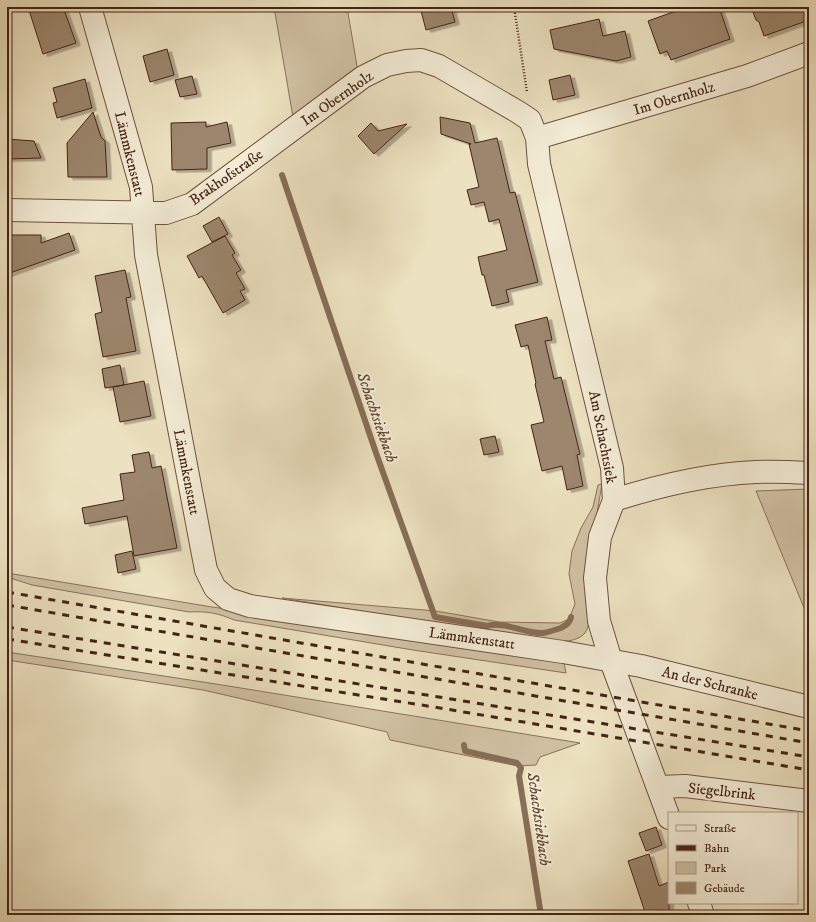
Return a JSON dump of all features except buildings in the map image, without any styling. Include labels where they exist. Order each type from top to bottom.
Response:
[{"type":"street","name":"Lämmkenstatt","points":[[90,7],[142,187],[146,255],[206,570],[215,588],[228,599],[250,606],[563,652],[611,661]]},
{"type":"street","name":"Im Obernholz","points":[[295,128],[363,77],[387,66],[406,61],[421,60],[438,66],[518,112],[534,129],[746,76],[809,53]]},
{"type":"street","name":"Brakhofstraße","points":[[7,210],[143,211],[166,213],[192,204],[295,128]]},
{"type":"street","name":"Am Schachtsiek","points":[[534,129],[539,164],[612,468],[614,500],[600,537],[596,578],[599,621],[611,661],[668,815]]},
{"type":"street","points":[[614,500],[652,488],[690,479],[756,472],[809,473]]},
{"type":"street","name":"An der Schranke","points":[[611,661],[641,666],[809,707]]},
{"type":"street","name":"Siegelbrink","points":[[658,787],[684,786],[809,801]]},
{"type":"street","points":[[699,904],[703,915]]},
{"type":"path","points":[[514,7],[534,129]]},
{"type":"green space","points":[[274,7],[347,7],[358,72],[293,117]]},
{"type":"green space","points":[[602,484],[588,569],[586,601],[589,620],[585,633],[573,640],[550,642],[282,598],[436,611],[499,622],[560,623],[569,619],[575,604],[569,574],[572,551],[581,528],[593,507],[598,485]]},
{"type":"green space","points":[[809,489],[809,620],[756,491]]},
{"type":"green space","points":[[7,573],[564,662],[566,673],[413,650],[234,620],[212,613],[189,612],[32,585],[7,577]]},
{"type":"green space","points":[[7,652],[580,743],[540,757],[536,765],[518,766],[390,740],[387,732],[203,690],[7,660]]},
{"type":"waterway","name":"Schachtsiekbach","points":[[282,175],[376,453],[435,617],[487,626],[508,626],[536,633],[550,632],[561,628],[569,622],[571,617]]},
{"type":"waterway","name":"Schachtsiekbach","points":[[464,745],[465,751],[517,763],[521,768],[519,776],[541,915]]},
{"type":"railway","points":[[7,592],[809,731]]},
{"type":"railway","points":[[7,605],[809,743]]},
{"type":"railway","points":[[7,627],[809,757]]},
{"type":"railway","points":[[7,639],[440,708],[809,770]]}]
